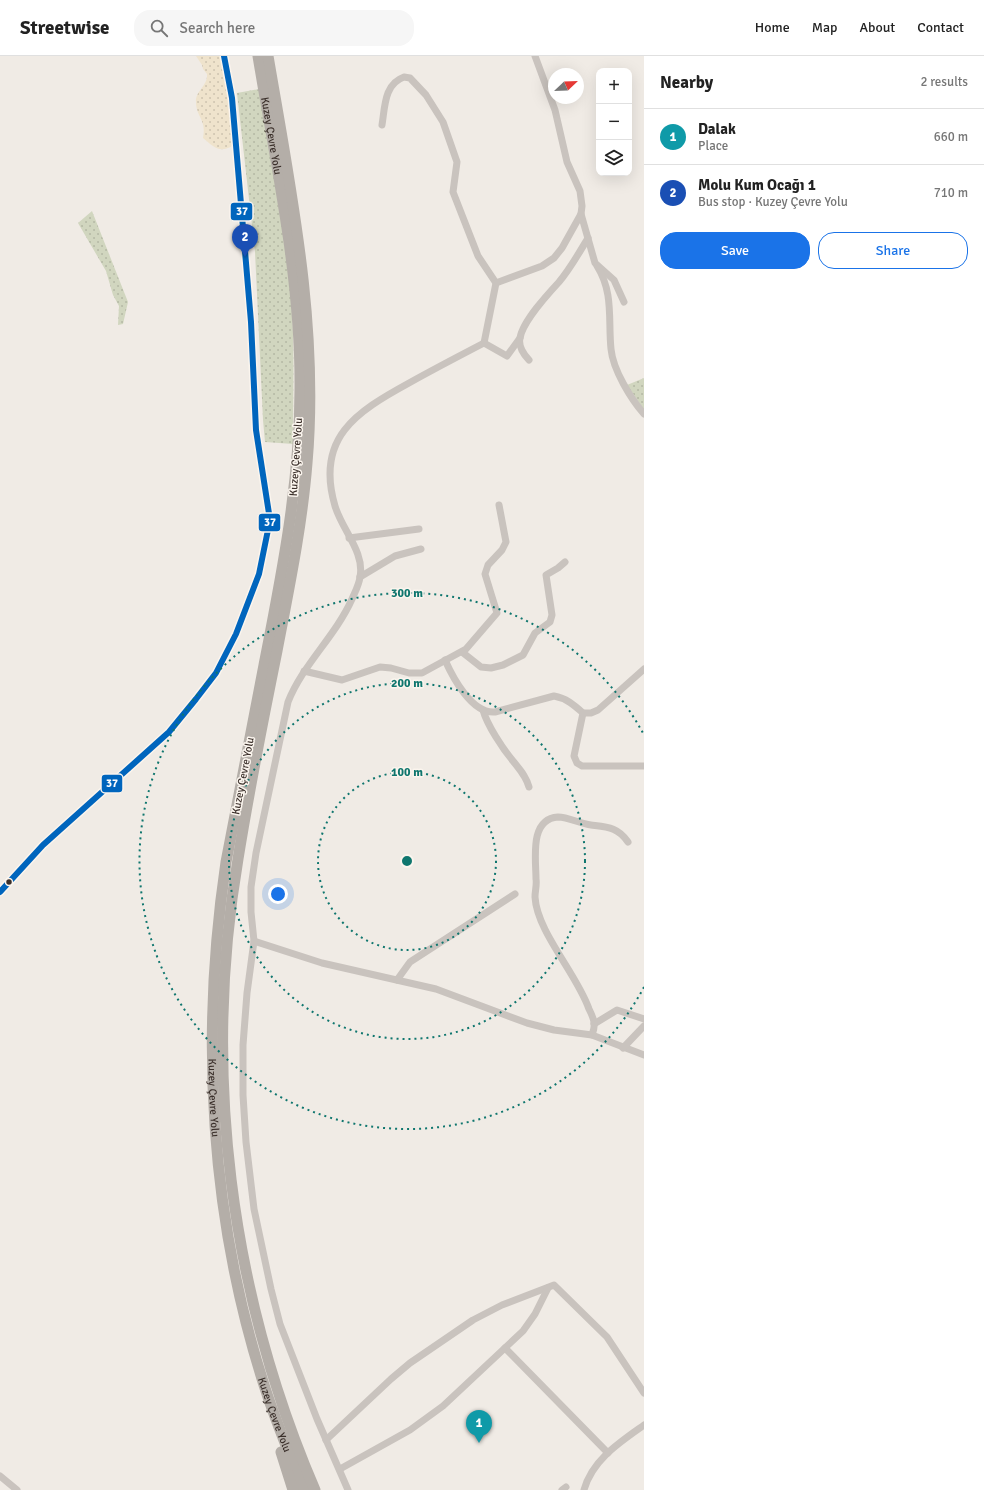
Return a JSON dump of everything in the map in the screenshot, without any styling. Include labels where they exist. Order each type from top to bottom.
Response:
[{"type":"highway","name":"Kuzey Çevre Yolu","points":[[258,56],[284,213],[300,342],[298,458],[286,550],[226,862],[220,904],[213,996],[213,1084],[218,1158],[232,1260],[246,1322],[265,1388],[304,1490]]},
{"type":"highway","name":"Kuzey Çevre Yolu","points":[[268,56],[304,282],[310,343],[308,444],[302,508],[295,557],[237,861],[230,913],[224,1001],[223,1083],[227,1156],[241,1249],[256,1318],[294,1438],[315,1490]]},
{"type":"highway","points":[[246,1322],[262,1391],[293,1490]]},
{"type":"highway","points":[[277,1387],[322,1490]]},
{"type":"street","points":[[0,892],[43,845],[169,732],[196,699],[216,673],[236,634],[259,574],[270,520],[256,430],[251,322],[233,113],[224,56]]},
{"type":"street","points":[[535,56],[555,110],[567,162],[580,191],[582,200],[581,214],[595,263],[604,278],[610,297],[611,351],[627,389],[644,414]]},
{"type":"street","points":[[382,125],[389,89],[399,79],[406,77],[410,78],[432,104],[445,127],[457,162],[453,192],[478,256],[496,282],[484,343]]},
{"type":"street","points":[[496,282],[542,266],[554,258],[562,248],[581,214]]},
{"type":"street","points":[[484,343],[507,356],[520,338],[544,298],[566,272],[588,238]]},
{"type":"street","points":[[598,266],[607,272],[614,280],[624,302]]},
{"type":"street","points":[[520,338],[522,350],[529,360]]},
{"type":"street","points":[[348,1490],[326,1440],[280,1324],[271,1289],[251,1187],[244,1120],[243,1070],[246,993],[254,941],[251,898],[254,864],[285,710],[294,686],[337,626],[357,588],[360,577],[361,566],[359,556],[336,510],[330,479],[333,456],[344,430],[359,414],[387,396],[484,343]]},
{"type":"street","points":[[304,671],[342,680],[380,667],[391,668],[409,673],[422,673],[466,649],[496,615],[497,610],[485,574],[488,565],[502,550],[506,542],[499,505]]},
{"type":"street","points":[[349,538],[419,529]]},
{"type":"street","points":[[360,577],[395,556],[421,549]]},
{"type":"street","points":[[462,652],[478,666],[488,668],[502,665],[522,655],[535,633],[550,622],[552,615],[546,575],[548,572],[558,568],[565,562]]},
{"type":"street","points":[[445,660],[463,692],[472,702],[483,710],[495,712],[554,696],[567,700],[583,713],[591,713],[598,710],[644,669]]},
{"type":"street","points":[[483,710],[488,723],[513,762],[522,771],[529,787]]},
{"type":"street","points":[[583,713],[574,756],[579,765],[585,767],[644,766]]},
{"type":"street","points":[[592,1035],[594,1024],[586,998],[539,917],[535,896],[536,838],[546,822],[554,818],[561,818],[611,828],[622,835],[628,842]]},
{"type":"street","points":[[397,980],[410,962],[515,894]]},
{"type":"street","points":[[254,941],[322,963],[451,993],[527,1023],[554,1030],[592,1035],[644,1055]]},
{"type":"street","points":[[594,1024],[617,1010],[644,1019]]},
{"type":"street","points":[[623,1048],[644,1026]]},
{"type":"street","points":[[326,1440],[372,1396],[410,1363],[482,1314],[554,1285],[607,1337],[644,1393]]},
{"type":"street","points":[[340,1469],[428,1419],[448,1402],[530,1322],[548,1288]]},
{"type":"street","points":[[505,1348],[608,1453]]},
{"type":"street","points":[[584,1490],[591,1474],[608,1453],[624,1438],[644,1425]]},
{"type":"street","points":[[0,1476],[17,1490]]},
{"type":"green space","points":[[259,89],[273,166],[291,296],[293,351],[293,444],[265,442],[255,252],[237,93]]},
{"type":"green space","points":[[92,211],[128,302],[123,324],[118,325],[119,306],[113,295],[106,271],[78,223]]},
{"type":"green space","points":[[644,378],[644,410],[627,385]]},
{"type":"sand","points":[[196,56],[222,56],[234,145],[229,148],[217,148],[203,138],[204,127],[196,107],[196,98],[206,82],[207,74]]},
{"type":"transit line","name":"37","points":[[0,892],[43,845],[169,732],[196,699],[216,673],[236,634],[259,574],[270,520],[256,430],[251,322],[232,98],[224,56]]},
{"type":"place","name":"Molu Kum Ocağı 1","points":[[245,257]]},
{"type":"place","name":"Dalak","points":[[479,1443]]}]
